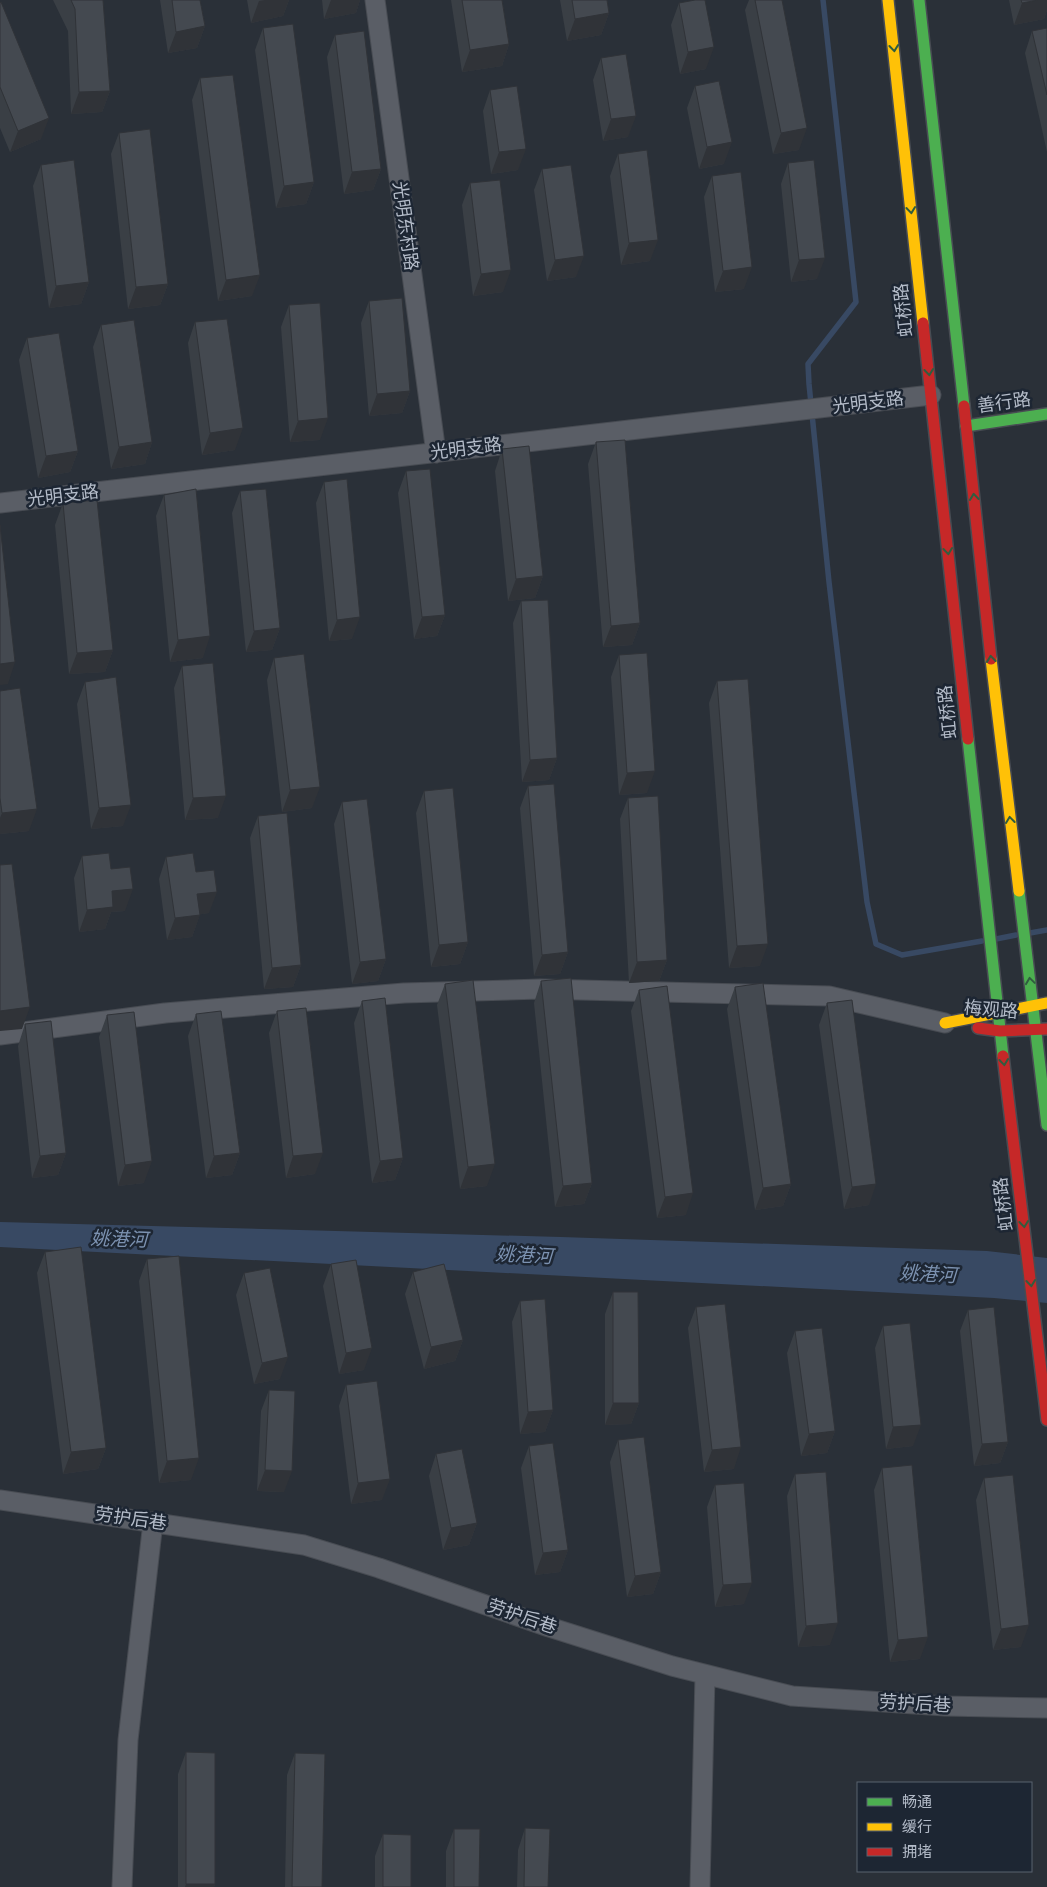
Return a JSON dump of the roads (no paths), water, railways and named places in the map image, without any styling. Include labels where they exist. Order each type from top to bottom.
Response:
[{"type":"main road","name":"虹桥路","points":[[888,0],[998,1014],[1047,1420]]},
{"type":"main road","points":[[919,0],[1024,944],[1033,1007],[1041,1029],[1047,1125]]},
{"type":"main road","name":"善行路","points":[[966,426],[1020,420],[1047,414]]},
{"type":"main road","name":"梅观路","points":[[945,1023],[1047,1003]]},
{"type":"main road","name":"梅观路","points":[[945,1023],[1000,1031],[1041,1029]]},
{"type":"street","name":"光明东村路","points":[[375,0],[436,453]]},
{"type":"street","name":"光明支路","points":[[0,504],[931,395]]},
{"type":"street","points":[[0,1035],[175,1012],[404,993],[540,989],[829,996],[945,1023]]},
{"type":"street","name":"劳护后巷","points":[[0,1500],[304,1544],[549,1627],[705,1675],[792,1696],[945,1706],[1047,1708]]},
{"type":"street","points":[[122,1887],[128,1740],[153,1522]]},
{"type":"street","points":[[700,1887],[705,1675]]},
{"type":"water","name":"姚港河","points":[[0,1222],[987,1251],[1047,1258],[1047,1303],[994,1298],[0,1247]]},
{"type":"waterway","points":[[823,0],[856,302],[808,364],[829,582],[867,902],[876,944],[902,955],[982,941]]},
{"type":"waterway","points":[[1030,933],[1047,930]]},
{"type":"waterway","points":[[996,939],[1016,935]]}]
